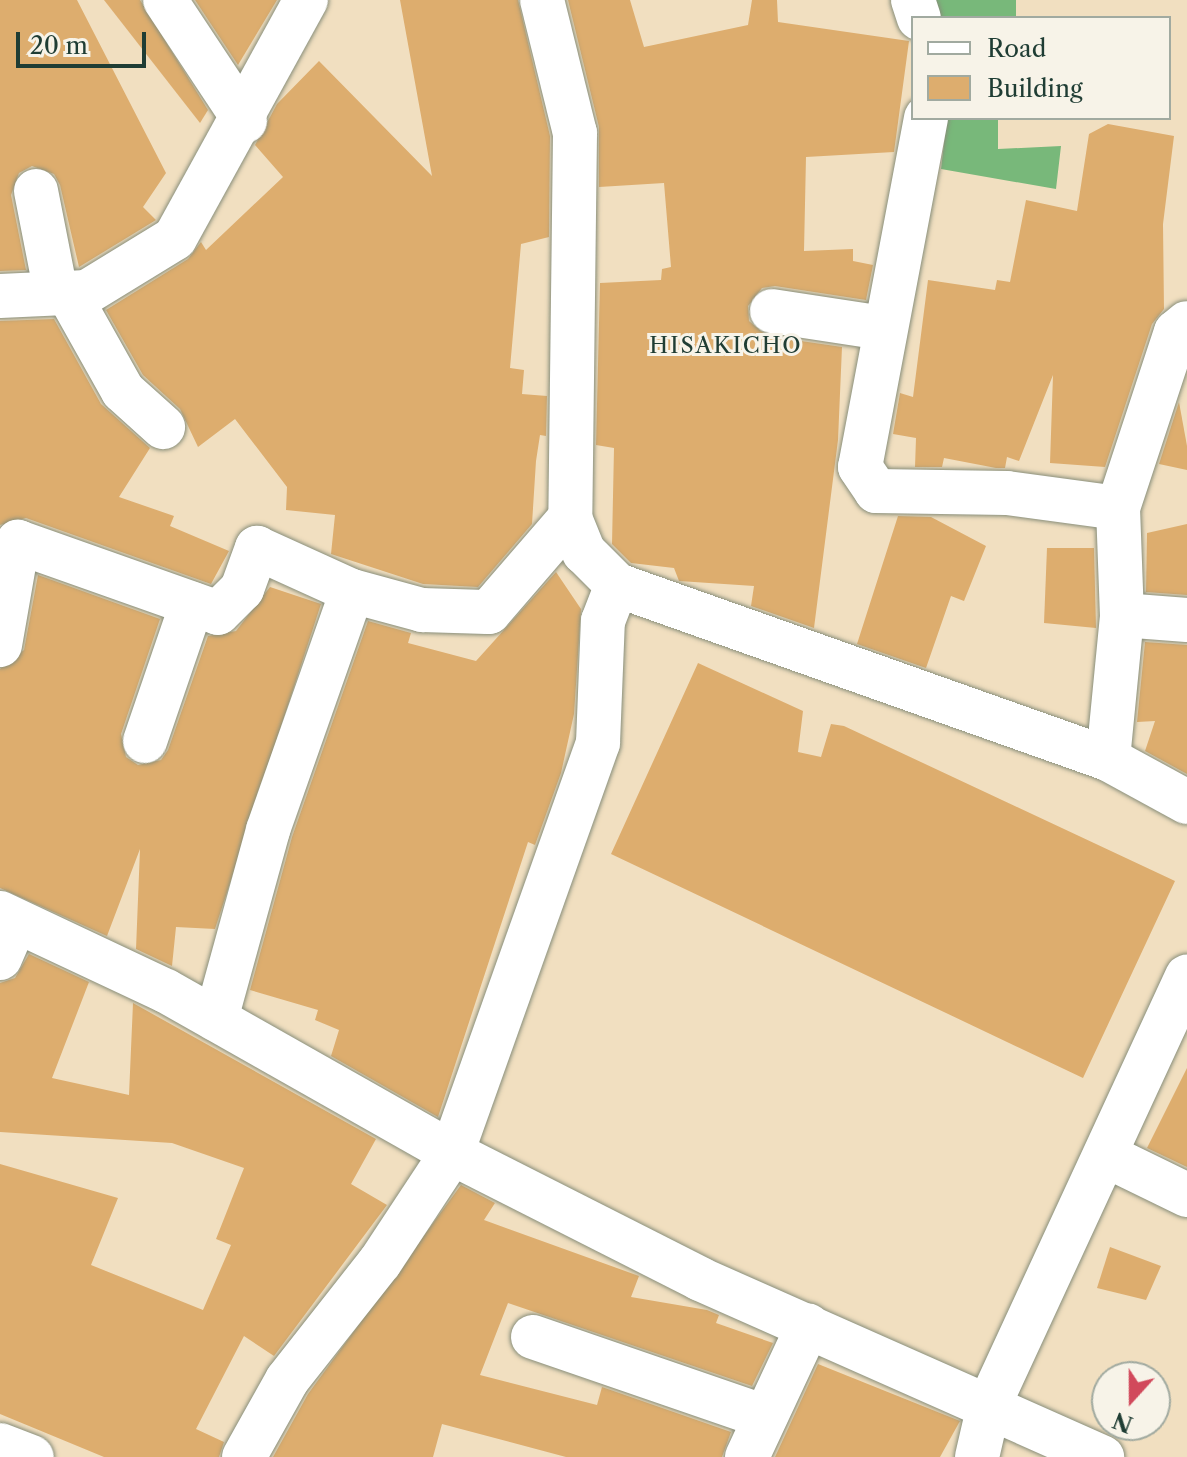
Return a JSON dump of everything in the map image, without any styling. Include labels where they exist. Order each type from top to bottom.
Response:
[{"type":"street","points":[[165,0],[245,121]]},
{"type":"street","points":[[0,296],[87,292],[175,238],[245,121],[306,0]]},
{"type":"street","points":[[542,0],[575,133],[570,518],[584,552],[617,585],[1108,759],[1187,802]]},
{"type":"street","points":[[926,120],[883,328],[860,467],[876,491],[1007,493],[1118,508]]},
{"type":"street","points":[[36,191],[62,293],[123,391],[163,427]]},
{"type":"street","points":[[772,311],[883,328]]},
{"type":"street","points":[[1108,759],[1122,615],[1118,508],[1176,332],[1187,323]]},
{"type":"street","points":[[0,645],[18,542],[218,613],[242,589],[257,548],[352,591],[422,610],[489,612],[570,518]]},
{"type":"street","points":[[244,1457],[287,1380],[452,1153],[598,743],[603,621],[617,585]]},
{"type":"street","points":[[216,1019],[268,830],[352,591]]},
{"type":"street","points":[[145,741],[192,604]]},
{"type":"street","points":[[1122,615],[1187,620]]},
{"type":"street","points":[[5,931],[216,1019],[452,1153],[808,1326],[1102,1457]]},
{"type":"street","points":[[977,1457],[989,1405],[1107,1156],[1187,976]]},
{"type":"street","points":[[1107,1156],[1187,1195]]},
{"type":"street","points":[[747,1457],[808,1326]]},
{"type":"street","points":[[533,1337],[765,1417]]},
{"type":"street","points":[[0,1445],[32,1457]]},
{"type":"green space","points":[[926,0],[1016,0],[1016,16],[931,16]]},
{"type":"green space","points":[[947,120],[998,120],[998,149],[1061,146],[1056,189],[941,169]]},
{"type":"building","points":[[0,0],[77,0],[166,173],[143,207],[156,220],[79,267],[60,185],[54,174],[32,166],[19,173],[11,195],[26,270],[0,271]]},
{"type":"building","points":[[104,0],[140,0],[208,110],[200,123]]},
{"type":"building","points":[[195,0],[277,0],[238,65]]},
{"type":"building","points":[[400,0],[518,0],[550,136],[549,237],[521,244],[510,368],[524,370],[522,394],[547,396],[546,436],[540,435],[532,524],[478,587],[423,584],[331,554],[335,515],[286,510],[287,487],[235,419],[198,447],[180,409],[143,375],[106,310],[188,259],[201,242],[206,250],[283,177],[255,145],[277,104],[319,61],[432,176]]},
{"type":"building","points":[[568,0],[630,0],[644,47],[748,25],[752,0],[777,0],[778,22],[909,41],[894,152],[806,157],[804,251],[853,249],[853,261],[873,265],[866,300],[775,286],[762,288],[748,306],[749,321],[767,336],[842,347],[838,440],[814,628],[751,606],[754,586],[679,581],[674,568],[631,563],[612,544],[614,448],[596,445],[600,283],[661,280],[662,269],[671,267],[664,183],[599,187],[599,127]]},
{"type":"building","points":[[1108,124],[1174,136],[1163,224],[1164,309],[1152,324],[1105,467],[1050,463],[1053,375],[1019,461],[1007,457],[1005,468],[996,468],[944,458],[942,467],[915,467],[916,438],[893,434],[900,393],[913,397],[928,280],[995,290],[997,280],[1010,282],[1026,200],[1077,211],[1089,134]]},
{"type":"building","points":[[54,319],[101,404],[150,448],[119,497],[174,516],[170,526],[229,551],[211,584],[26,518],[0,525],[0,321]]},
{"type":"building","points":[[1179,402],[1187,446],[1187,470],[1159,464]]},
{"type":"building","points":[[898,516],[931,517],[986,546],[964,601],[951,596],[926,668],[857,644]]},
{"type":"building","points":[[1187,524],[1187,595],[1146,592],[1147,533]]},
{"type":"building","points":[[1047,548],[1094,548],[1096,628],[1044,623]]},
{"type":"building","points":[[556,572],[581,609],[574,714],[561,773],[535,845],[528,842],[438,1117],[331,1056],[339,1030],[315,1020],[318,1010],[250,990],[292,837],[368,621],[411,633],[408,643],[476,661]]},
{"type":"building","points":[[38,575],[160,619],[121,734],[126,757],[138,765],[161,760],[168,750],[208,636],[236,631],[270,587],[321,604],[215,929],[176,927],[172,966],[136,949],[140,849],[107,936],[0,888],[0,669],[24,650]]},
{"type":"building","points":[[1145,642],[1187,645],[1187,774],[1145,751],[1155,721],[1137,722]]},
{"type":"building","points":[[698,663],[803,711],[798,752],[821,757],[831,724],[844,726],[1175,881],[1083,1078],[611,854]]},
{"type":"building","points":[[29,954],[89,982],[52,1078],[129,1095],[133,1003],[376,1139],[351,1184],[387,1205],[274,1356],[244,1336],[196,1429],[224,1442],[219,1457],[104,1457],[0,1414],[0,1164],[118,1198],[91,1265],[203,1310],[231,1245],[216,1239],[244,1168],[172,1143],[0,1132],[0,983],[15,978]]},
{"type":"building","points":[[1187,1068],[1187,1167],[1147,1148]]},
{"type":"building","points":[[461,1185],[495,1203],[484,1220],[639,1276],[631,1297],[707,1310],[719,1315],[716,1323],[773,1343],[752,1386],[508,1303],[480,1375],[597,1405],[602,1387],[731,1432],[722,1457],[566,1457],[442,1424],[433,1457],[273,1457],[308,1394]]},
{"type":"building","points":[[1110,1247],[1161,1266],[1146,1300],[1097,1288]]},
{"type":"building","points":[[818,1364],[960,1421],[940,1457],[775,1457]]},
{"type":"district","name":"HISAKICHO","points":[[726,346]]}]
